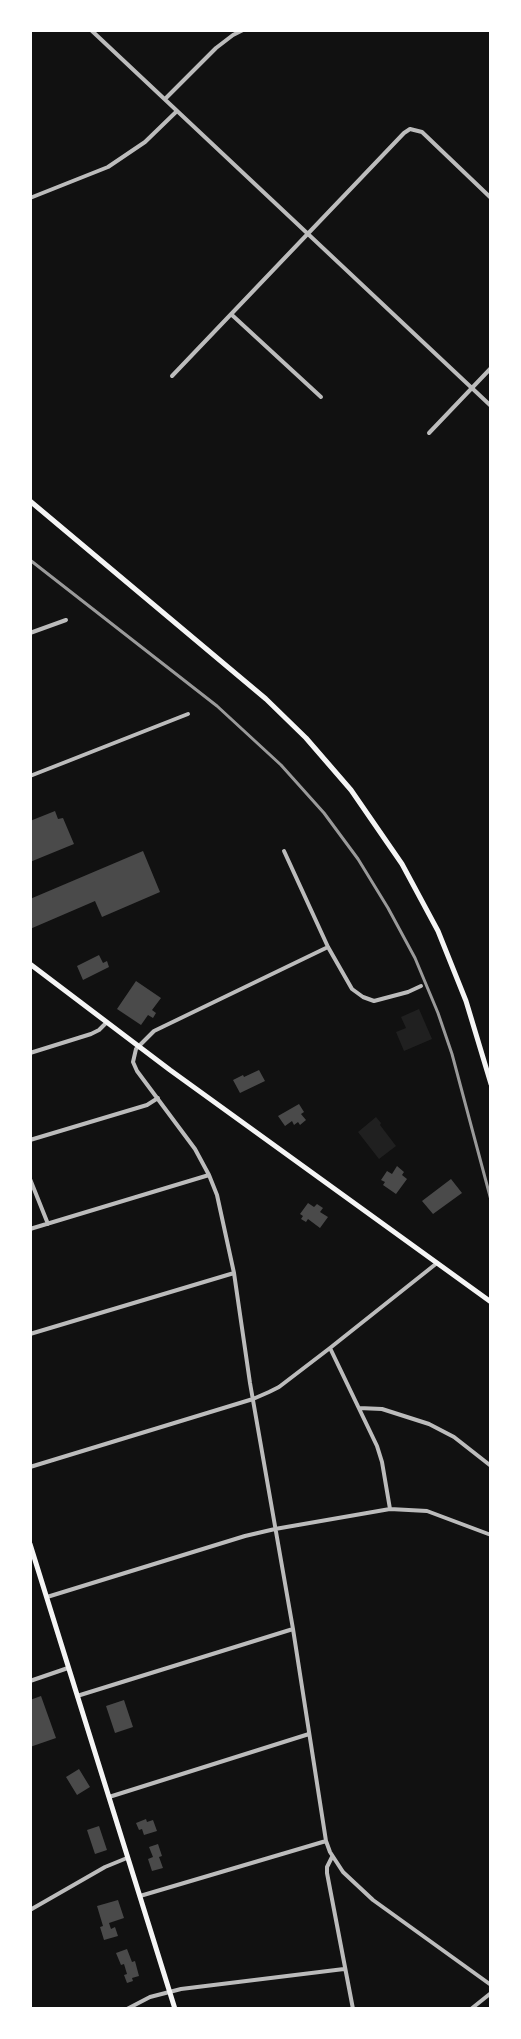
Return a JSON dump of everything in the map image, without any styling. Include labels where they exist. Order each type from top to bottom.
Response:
[{"type":"main road","points":[[30,501],[252,687],[306,738],[346,783],[392,848],[438,931],[466,1001],[491,1084]]},
{"type":"main road","points":[[30,964],[138,1047],[491,1302]]},
{"type":"main road","points":[[30,1544],[175,2009]]},
{"type":"street","points":[[91,30],[491,406]]},
{"type":"street","points":[[165,99],[216,48],[243,30]]},
{"type":"street","points":[[30,198],[108,167],[145,142],[177,111]]},
{"type":"street","points":[[172,376],[404,132],[410,129],[422,132],[491,198]]},
{"type":"street","points":[[232,315],[321,398]]},
{"type":"street","points":[[429,433],[491,368]]},
{"type":"street","points":[[30,633],[66,620]]},
{"type":"street","points":[[30,776],[188,714]]},
{"type":"street","points":[[284,851],[328,947],[351,989],[374,1002],[421,986]]},
{"type":"street","points":[[328,947],[158,1028],[138,1047],[133,1055],[134,1066],[185,1135],[209,1175],[217,1195],[234,1273],[326,1841],[332,1857],[355,1885],[373,1900],[491,1985]]},
{"type":"street","points":[[30,1053],[91,1034],[106,1023]]},
{"type":"street","points":[[30,1140],[147,1105],[158,1098]]},
{"type":"street","points":[[30,1229],[209,1175]]},
{"type":"street","points":[[30,1179],[48,1224]]},
{"type":"street","points":[[30,1467],[253,1399],[279,1387],[437,1263]]},
{"type":"street","points":[[30,1334],[234,1273]]},
{"type":"street","points":[[330,1348],[382,1462],[390,1509]]},
{"type":"street","points":[[359,1408],[381,1409],[429,1424],[454,1437],[491,1466]]},
{"type":"street","points":[[47,1597],[224,1542],[275,1529],[390,1509],[427,1511],[491,1535]]},
{"type":"street","points":[[77,1696],[293,1629]]},
{"type":"street","points":[[30,1681],[68,1668]]},
{"type":"street","points":[[108,1797],[309,1734]]},
{"type":"street","points":[[139,1897],[326,1841]]},
{"type":"street","points":[[332,1857],[327,1873],[353,2009]]},
{"type":"street","points":[[30,1910],[105,1867],[127,1858]]},
{"type":"street","points":[[128,2009],[150,1997],[169,1991],[344,1969]]},
{"type":"street","points":[[471,2009],[491,1993]]},
{"type":"shaded area","points":[[419,1009],[432,1039],[404,1051],[396,1032],[406,1028],[401,1017]]},
{"type":"shaded area","points":[[376,1117],[396,1146],[379,1159],[358,1132]]},
{"type":"building","points":[[55,811],[58,819],[63,818],[74,844],[30,862],[30,821]]},
{"type":"building","points":[[143,851],[160,892],[102,917],[95,901],[30,929],[30,899]]},
{"type":"building","points":[[99,955],[103,963],[107,961],[109,967],[83,980],[77,966]]},
{"type":"building","points":[[136,981],[161,998],[152,1010],[156,1013],[153,1018],[148,1015],[141,1025],[117,1009]]},
{"type":"building","points":[[259,1070],[265,1081],[240,1093],[233,1080]]},
{"type":"building","points":[[299,1104],[304,1112],[301,1114],[306,1120],[300,1125],[298,1122],[294,1125],[292,1121],[285,1126],[278,1116]]},
{"type":"building","points":[[397,1166],[404,1172],[402,1175],[407,1179],[396,1194],[383,1185],[385,1182],[381,1180],[387,1171],[392,1174]]},
{"type":"building","points":[[451,1179],[462,1193],[433,1214],[422,1201]]},
{"type":"building","points":[[308,1203],[314,1207],[317,1204],[323,1208],[320,1212],[328,1217],[320,1228],[308,1219],[306,1222],[301,1219],[303,1216],[300,1214]]},
{"type":"building","points":[[41,1696],[56,1738],[30,1747],[30,1700]]},
{"type":"building","points":[[124,1700],[133,1727],[115,1733],[106,1706]]},
{"type":"building","points":[[79,1769],[90,1787],[77,1795],[66,1777]]},
{"type":"building","points":[[146,1819],[147,1822],[153,1820],[157,1831],[144,1835],[142,1829],[139,1830],[136,1823]]},
{"type":"building","points":[[99,1826],[107,1850],[95,1854],[87,1830]]},
{"type":"building","points":[[158,1844],[163,1868],[152,1871],[148,1859],[153,1857],[149,1847]]},
{"type":"building","points":[[118,1900],[124,1918],[109,1923],[111,1929],[115,1927],[118,1936],[104,1940],[100,1927],[103,1926],[97,1906]]},
{"type":"building","points":[[127,1949],[132,1962],[135,1961],[139,1976],[127,1983],[124,1964],[121,1965],[116,1953]]},
{"type":"railway","points":[[30,560],[217,706],[281,765],[324,813],[358,859],[415,958],[438,1013],[452,1054],[491,1200]]}]
